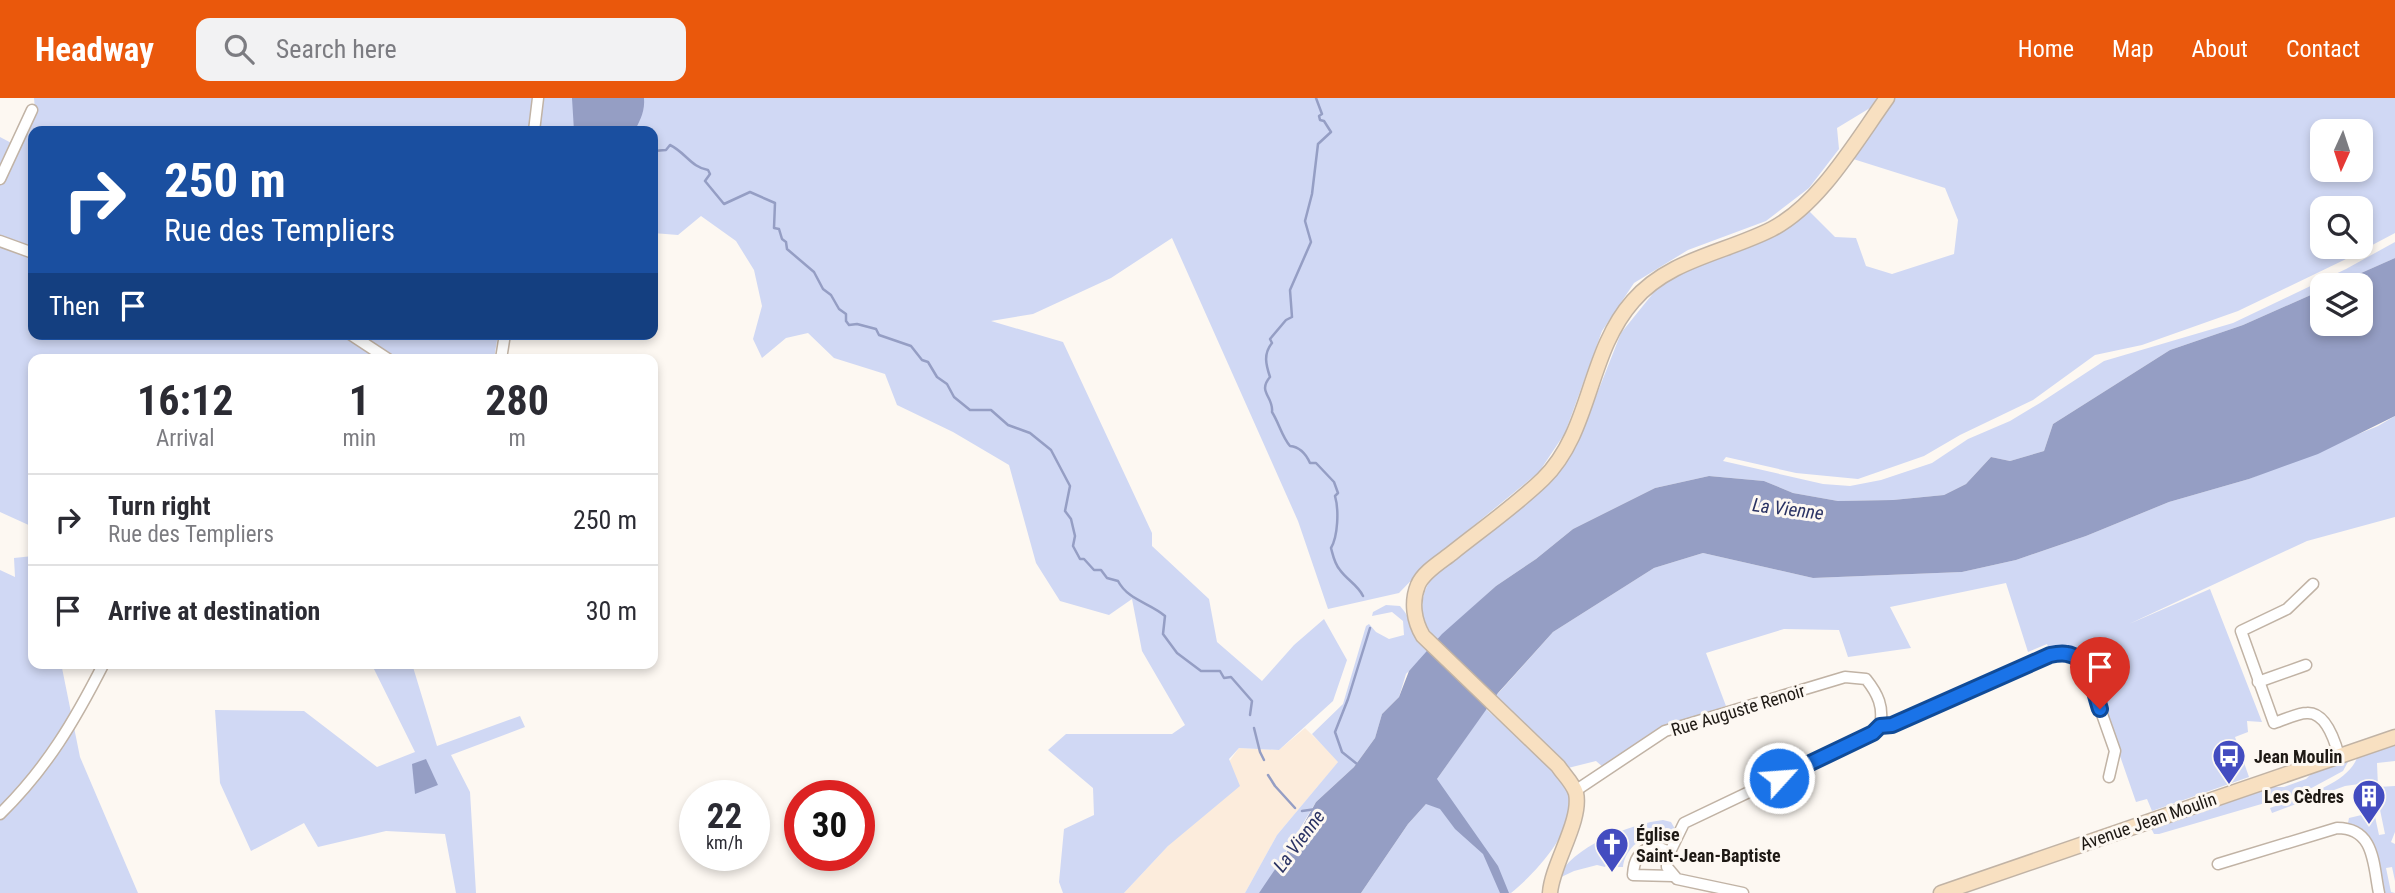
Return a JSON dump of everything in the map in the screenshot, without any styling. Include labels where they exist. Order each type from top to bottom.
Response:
[{"type":"main road","points":[[1550,893],[1550,882],[1576,806],[1575,791],[1558,766],[1429,643],[1418,628],[1415,618],[1418,584],[1437,565],[1542,481],[1558,463],[1572,439],[1609,337],[1633,300],[1650,284],[1684,263],[1754,237],[1793,216],[1830,177],[1887,98]]},
{"type":"main road","name":"Avenue Jean Moulin","points":[[1941,893],[2395,737]]},
{"type":"street","points":[[535,126],[538,98]]},
{"type":"street","points":[[0,179],[32,110]]},
{"type":"street","points":[[0,241],[28,251]]},
{"type":"street","points":[[359,340],[380,354]]},
{"type":"street","points":[[2314,584],[2287,609],[2241,631],[2274,723],[2304,712],[2320,717],[2333,737],[2339,756]]},
{"type":"street","points":[[1743,893],[1705,889],[1673,876],[1667,867],[1667,858],[1684,823],[1873,733],[1880,726],[1892,725],[2050,655],[2067,654],[2077,657],[2085,666],[2115,751],[2109,777]]},
{"type":"street","points":[[2258,682],[2306,666]]},
{"type":"street","points":[[0,814],[53,753],[77,716],[101,669]]},
{"type":"street","name":"Rue Auguste Renoir","points":[[1575,791],[1665,732],[1845,677],[1866,679],[1876,692],[1882,708],[1880,726]]},
{"type":"street","points":[[2218,864],[2337,828],[2350,828],[2362,836],[2369,846],[2379,893]]},
{"type":"street","points":[[1670,852],[1653,845],[1638,853],[1633,863],[1633,874],[1673,876]]},
{"type":"shaded area","points":[[34,98],[533,98],[529,126],[28,126],[35,110]]},
{"type":"shaded area","points":[[543,98],[1877,98],[1870,108],[1837,128],[1839,149],[1809,188],[1766,221],[1688,250],[1634,283],[1602,331],[1565,433],[1539,472],[1428,563],[1399,593],[1328,609],[1298,521],[1172,238],[1111,278],[1033,314],[991,321],[1063,342],[1152,533],[1152,546],[1209,599],[1217,642],[1262,681],[1294,645],[1324,619],[1347,660],[1333,701],[1279,750],[1239,748],[1229,759],[1240,786],[1168,846],[1124,893],[1063,893],[1059,882],[1064,829],[1094,815],[1093,788],[1048,750],[1066,734],[1172,734],[1185,725],[1142,651],[1132,599],[1109,615],[1060,601],[1036,563],[1009,465],[953,432],[897,405],[885,374],[834,358],[808,333],[786,338],[762,358],[753,339],[762,306],[754,270],[736,241],[701,216],[678,235],[658,233],[658,126],[539,126]]},
{"type":"shaded area","points":[[1894,98],[2395,98],[2395,233],[2373,245],[2373,196],[2310,196],[2310,259],[2346,259],[2317,273],[2310,273],[2310,276],[2238,311],[2142,345],[2095,355],[2033,400],[1960,435],[1924,456],[1858,479],[1796,473],[1726,457],[1723,461],[1823,484],[1850,486],[1881,480],[1932,463],[1968,439],[2010,421],[2104,361],[2233,323],[2310,286],[2310,295],[2243,325],[2170,350],[2053,424],[2044,451],[2010,461],[1991,457],[1966,484],[1944,495],[1893,500],[1838,501],[1793,493],[1764,481],[1709,476],[1655,488],[1573,529],[1496,586],[1437,640],[1425,622],[1422,604],[1432,577],[1439,568],[1549,484],[1576,447],[1621,333],[1663,281],[1807,209],[1835,237],[1856,238],[1866,266],[1892,274],[1954,254],[1958,220],[1945,188],[1850,158]]},
{"type":"shaded area","points":[[28,126],[28,246],[0,237],[0,137],[19,147]]},
{"type":"shaded area","points":[[2395,242],[2395,258],[2361,273],[2338,273],[2364,259],[2373,259],[2373,254]]},
{"type":"shaded area","points":[[0,245],[28,255],[28,340],[497,340],[495,354],[28,354],[28,525],[0,512]]},
{"type":"shaded area","points":[[2395,416],[2395,517],[2307,541],[2129,624],[2210,589],[2262,722],[2247,721],[2248,732],[2235,737],[2249,777],[2152,811],[2147,799],[2136,802],[2087,661],[2070,650],[2060,648],[2050,651],[2047,644],[2028,652],[2006,583],[1890,607],[1911,648],[1848,657],[1839,630],[1784,629],[1706,653],[1726,706],[1659,729],[1604,768],[1596,761],[1568,768],[1494,698],[1553,632],[1654,568],[1703,553],[1813,578],[1962,572],[2016,560],[2086,536],[2169,502],[2249,479],[2378,426]]},
{"type":"shaded area","points":[[28,557],[28,669],[62,669],[80,757],[138,893],[0,893],[0,570],[15,577],[14,558]]},
{"type":"shaded area","points":[[1386,605],[1400,606],[1428,652],[1406,674],[1399,697],[1382,714],[1375,738],[1354,767],[1316,802],[1264,888],[1259,893],[1245,893],[1277,835],[1338,762],[1312,734],[1343,704],[1366,626],[1369,624],[1376,632],[1389,639],[1404,635],[1403,621],[1392,612],[1372,616],[1373,612]]},
{"type":"shaded area","points":[[374,669],[414,669],[437,746],[520,716],[525,727],[451,755],[470,792],[476,893],[456,893],[445,834],[386,831],[318,847],[304,823],[251,851],[220,783],[215,710],[304,711],[377,767],[415,752]]},
{"type":"shaded area","points":[[1486,709],[1557,774],[1570,794],[1568,820],[1553,849],[1511,893],[1361,893],[1408,824],[1426,804],[1437,779]]},
{"type":"shaded area","points":[[1305,728],[1339,761],[1277,835],[1245,893],[1124,893],[1168,846],[1239,748],[1279,750]]},
{"type":"shaded area","points":[[2395,745],[2395,761],[2377,763],[2378,787],[2395,786],[2395,832],[2391,842],[2395,844],[2395,881],[2392,867],[2386,868],[2391,892],[2395,893],[2383,893],[2372,843],[2364,830],[2348,823],[2349,818],[2374,812],[2379,835],[2385,834],[2379,805],[2373,806],[2366,783],[2345,786],[2272,813],[2270,808],[2319,790],[2342,776],[2357,758]]},
{"type":"shaded area","points":[[2349,760],[2343,771],[2306,791],[2159,834],[2154,834],[2151,828],[2268,787],[2284,787],[2306,779],[2313,772]]},
{"type":"shaded area","points":[[1663,820],[1671,822],[1675,829],[1670,842],[1647,838],[1630,849],[1623,867],[1597,865],[1557,879],[1564,867],[1588,847],[1634,826]]},
{"type":"water","points":[[572,98],[644,98],[644,107],[637,126],[574,126]]},
{"type":"water","name":"La Vienne","points":[[2395,258],[2395,416],[2318,454],[2249,479],[2169,502],[2086,536],[2016,560],[1962,572],[1813,578],[1703,553],[1654,568],[1553,632],[1498,693],[1437,779],[1498,866],[1509,893],[1500,893],[1483,854],[1455,829],[1440,809],[1426,804],[1408,824],[1361,893],[1259,893],[1296,838],[1316,802],[1354,767],[1375,738],[1382,714],[1399,697],[1409,671],[1442,634],[1496,586],[1573,529],[1655,488],[1709,476],[1764,481],[1793,493],[1838,501],[1893,500],[1944,495],[1966,484],[1991,457],[2010,461],[2044,451],[2053,424],[2170,350],[2243,325],[2310,295],[2310,336],[2373,336],[2373,273],[2361,273]]},
{"type":"water","points":[[426,759],[438,785],[415,794],[412,764]]},
{"type":"waterway","points":[[1316,98],[1322,114],[1319,116],[1320,120],[1324,121],[1331,132],[1318,144],[1312,194],[1305,221],[1311,242],[1290,290],[1292,317],[1286,320],[1270,339],[1272,343],[1266,360],[1270,377],[1265,391],[1271,402],[1272,412],[1290,446],[1302,452],[1310,463],[1316,463],[1334,482],[1338,493],[1335,496],[1337,523],[1331,548],[1338,567],[1363,596]]},
{"type":"waterway","points":[[658,151],[666,150],[670,145],[697,166],[708,170],[710,174],[705,181],[724,204],[750,192],[775,203],[774,228],[779,229],[787,249],[814,272],[823,289],[846,314],[849,325],[857,324],[876,329],[879,335],[911,346],[922,360],[928,362],[937,377],[947,384],[954,397],[970,410],[991,410],[1008,425],[1030,433],[1051,450],[1070,486],[1065,511],[1071,519],[1075,536],[1073,546],[1080,559],[1084,559],[1094,570],[1101,570],[1107,578],[1118,581],[1127,593],[1165,616],[1163,634],[1177,653],[1201,671],[1220,671],[1224,678],[1231,677],[1252,701],[1250,715]]},
{"type":"waterway","points":[[1357,764],[1342,752],[1335,732],[1370,628]]},
{"type":"waterway","points":[[1254,728],[1264,760]]},
{"type":"waterway","points":[[1268,775],[1295,808]]},
{"type":"waterway","name":"La Vienne","points":[[1302,811],[1316,809]]},
{"type":"place","name":"Jean Moulin","points":[[2229,786]]},
{"type":"place","name":"Les Cèdres","points":[[2369,826]]},
{"type":"place","name":"Église Saint-Jean-Baptiste","points":[[1612,874]]},
{"type":"route","points":[[1779,778],[1873,733],[1880,726],[1892,725],[2050,655],[2067,654],[2077,657],[2085,666],[2100,709]]}]
